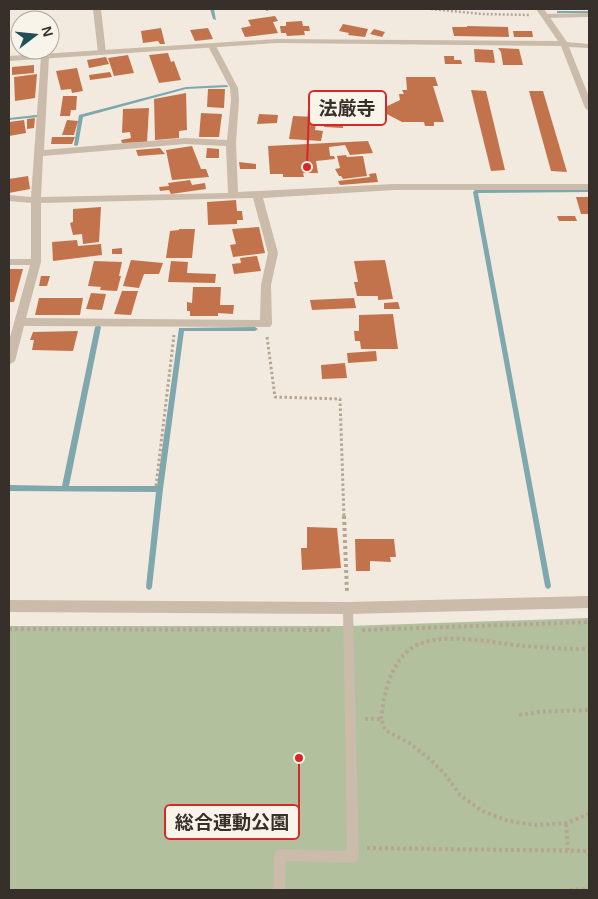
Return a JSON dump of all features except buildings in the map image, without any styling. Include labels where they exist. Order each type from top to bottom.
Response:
[{"type":"street","points":[[98,9],[102,53]]},
{"type":"street","points":[[542,12],[589,15]]},
{"type":"street","points":[[542,12],[564,44],[589,108]]},
{"type":"street","points":[[60,55],[312,41],[564,44],[589,46]]},
{"type":"street","points":[[212,46],[234,88],[235,100],[230,143],[233,196]]},
{"type":"street","points":[[9,361],[36,262],[36,200],[45,60]]},
{"type":"street","points":[[40,153],[186,141],[230,143]]},
{"type":"street","points":[[9,198],[36,200],[233,196],[394,187],[589,187]]},
{"type":"street","points":[[19,322],[266,324],[266,285],[274,253],[257,195]]},
{"type":"street","points":[[9,262],[36,262]]},
{"type":"street","points":[[9,606],[348,608],[589,602]]},
{"type":"lane","points":[[279,890],[280,855],[354,857],[348,608]]},
{"type":"path","points":[[431,9],[482,14],[542,12]]},
{"type":"path","points":[[156,486],[176,323]]},
{"type":"path","points":[[266,324],[276,398],[340,399],[348,608]]},
{"type":"path","points":[[9,629],[348,630],[589,622]]},
{"type":"path","points":[[589,649],[560,649],[456,639],[428,641],[410,649],[401,659],[390,677],[383,700],[381,719],[385,730],[403,739],[423,754],[443,772],[460,795],[481,810],[501,820],[527,825],[566,824],[589,814]]},
{"type":"path","points":[[519,716],[539,712],[589,710]]},
{"type":"path","points":[[350,720],[381,719]]},
{"type":"path","points":[[566,824],[568,850]]},
{"type":"path","points":[[354,848],[589,851]]},
{"type":"path","points":[[570,890],[589,889]]},
{"type":"green space","points":[[589,618],[589,890],[9,890],[9,626],[348,626]]},
{"type":"waterway","points":[[212,9],[215,19]]},
{"type":"waterway","points":[[558,12],[589,12]]},
{"type":"waterway","points":[[76,145],[81,116],[186,88],[226,86]]},
{"type":"waterway","points":[[9,119],[36,116]]},
{"type":"waterway","points":[[548,586],[475,192],[589,191]]},
{"type":"waterway","points":[[65,488],[98,327]]},
{"type":"waterway","points":[[160,489],[181,329],[255,329]]},
{"type":"waterway","points":[[9,488],[65,488]]},
{"type":"waterway","points":[[65,488],[160,489]]},
{"type":"waterway","points":[[149,587],[160,489]]},
{"type":"place","name":"法厳寺","points":[[307,167]]},
{"type":"place","name":"総合運動公園","points":[[299,758]]}]
